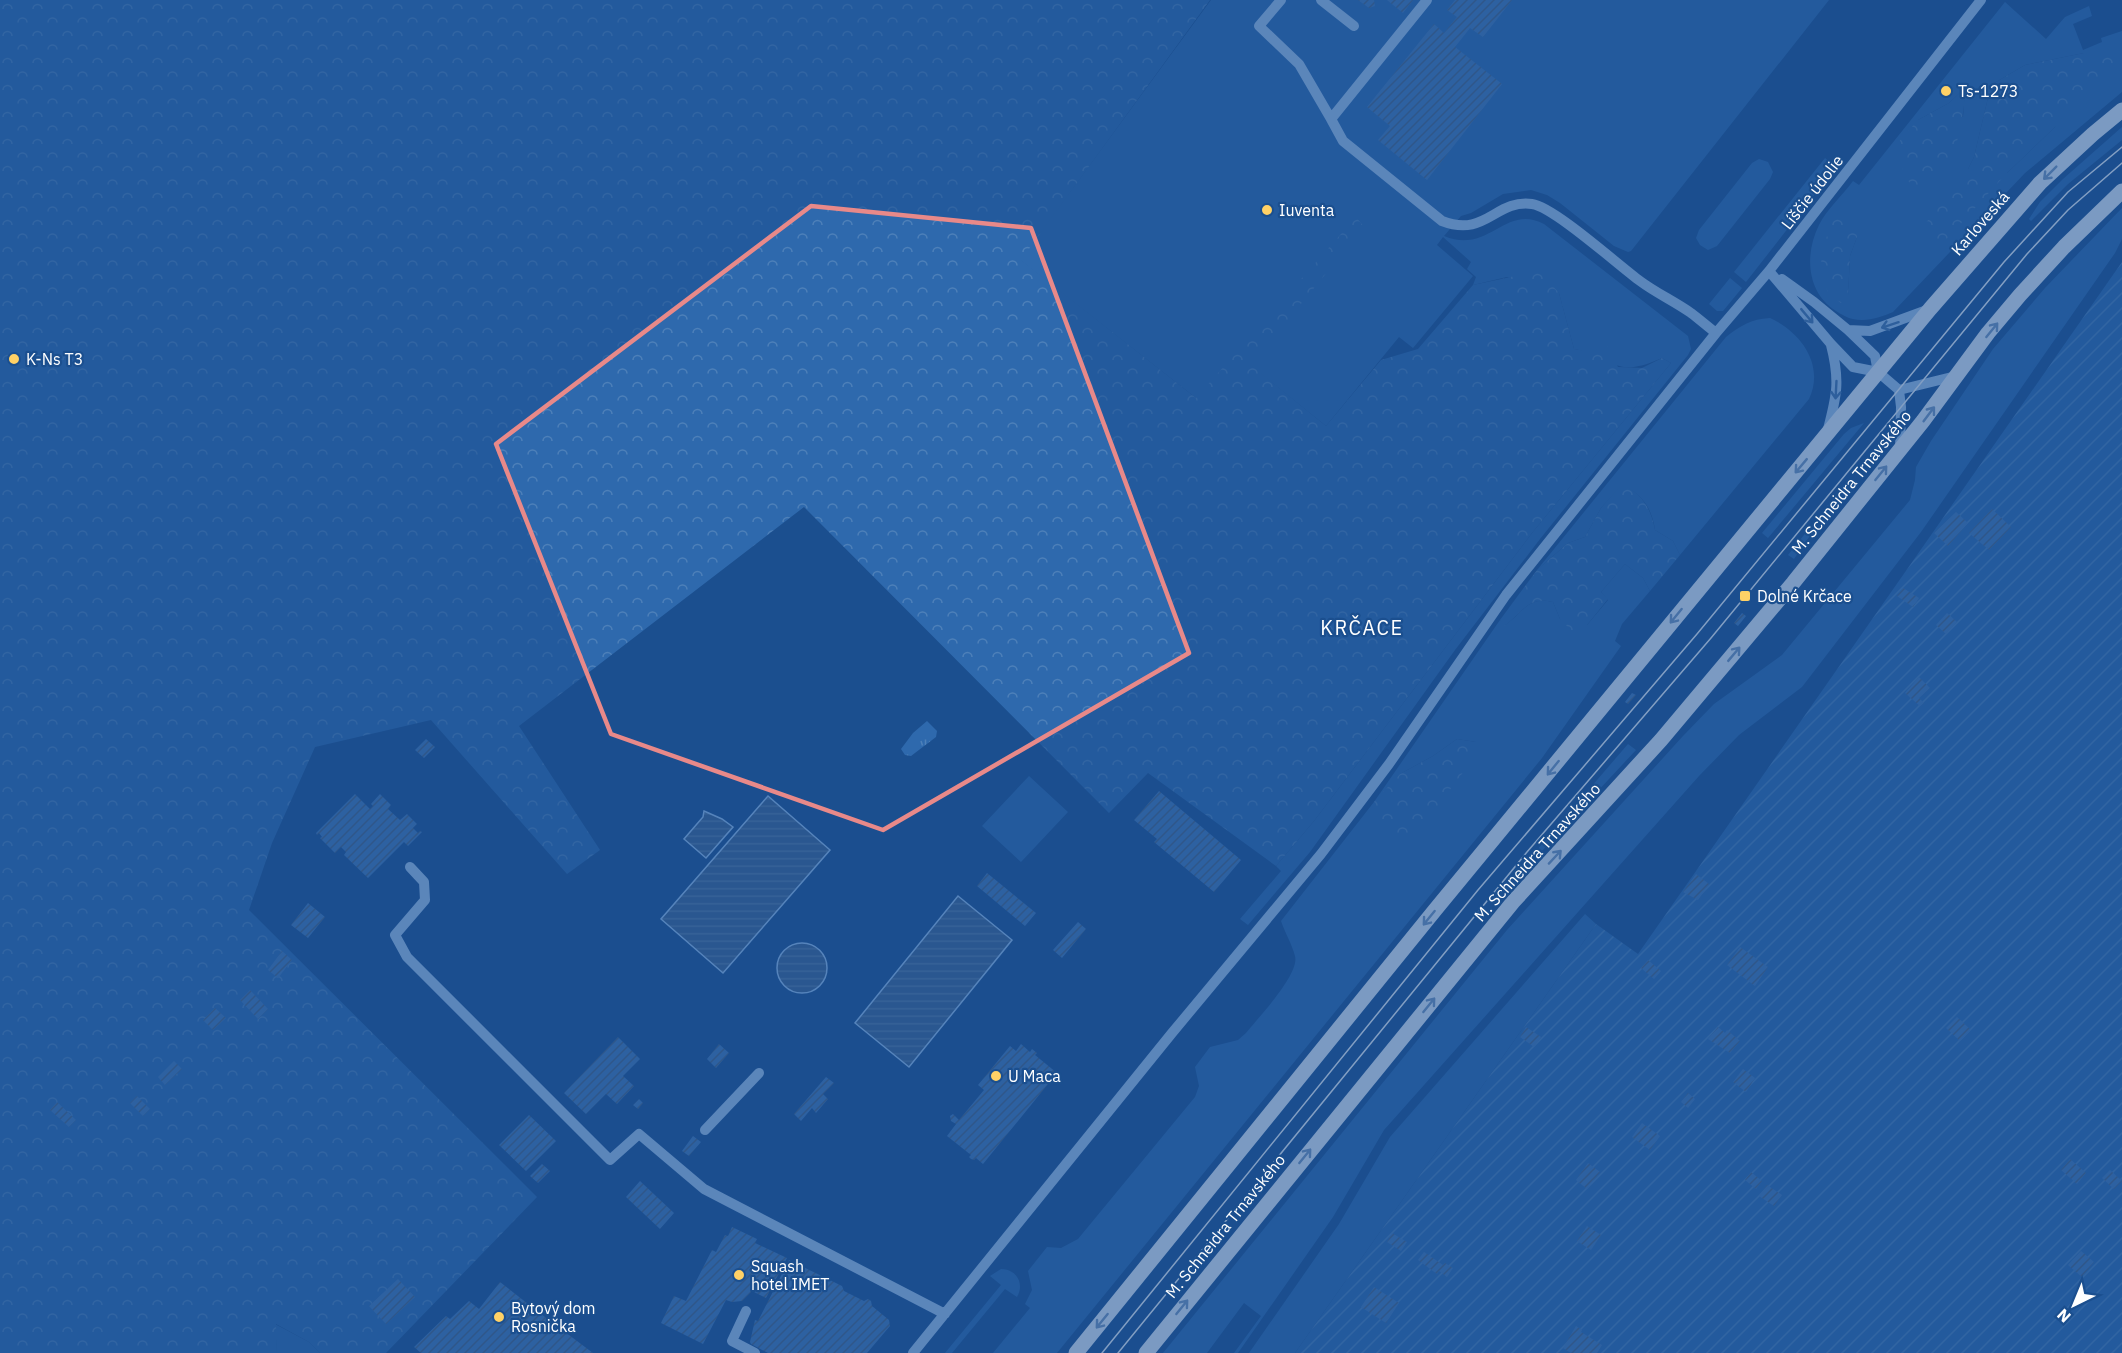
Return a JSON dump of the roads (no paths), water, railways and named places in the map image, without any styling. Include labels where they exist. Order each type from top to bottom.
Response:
[{"type":"main road","name":"Karloveská","points":[[1878,372],[2040,183],[2122,110]]},
{"type":"main road","points":[[1956,376],[2020,295],[2064,247],[2122,191]]},
{"type":"main road","points":[[1076,1353],[1435,910],[1878,372]]},
{"type":"main road","name":"M. Schneidra Trnavského","points":[[1146,1353],[1513,902],[1682,715],[1793,583],[1956,376]]},
{"type":"street","points":[[1281,0],[1259,26],[1299,64],[1343,141],[1442,221],[1455,226],[1468,226],[1484,221],[1517,203],[1534,204],[1552,212],[1641,283],[1691,313],[1716,333]]},
{"type":"street","points":[[1321,0],[1354,26]]},
{"type":"street","points":[[1330,119],[1426,0]]},
{"type":"street","name":"Líščie údolie","points":[[913,1353],[1172,1033],[1321,854],[1389,765],[1506,596],[1716,333],[1769,271],[1981,0]]},
{"type":"street","points":[[1769,271],[1814,302],[1848,330],[1875,356],[1878,372]]},
{"type":"street","points":[[1769,271],[1831,344],[1853,366],[1878,372],[1899,390],[1902,407],[1900,450]]},
{"type":"street","points":[[1848,330],[1870,331],[1930,309]]},
{"type":"street","points":[[1827,435],[1836,397],[1837,369],[1831,344]]},
{"type":"street","points":[[1899,390],[1956,376]]},
{"type":"street","points":[[410,867],[424,882],[425,900],[395,935],[407,957],[610,1160],[639,1134],[704,1190],[945,1314]]},
{"type":"street","points":[[705,1130],[759,1073]]},
{"type":"street","points":[[746,1311],[732,1341],[755,1353]]},
{"type":"tram line","points":[[1102,1353],[1478,890],[1697,634],[2004,262],[2068,192],[2122,147]]},
{"type":"tram line","points":[[1118,1353],[1527,852],[1711,638],[2027,254],[2068,210],[2122,163]]},
{"type":"place","name":"Ts-1273","points":[[1946,91]]},
{"type":"place","name":"Iuventa","points":[[1267,210]]},
{"type":"place","name":"K-Ns T3","points":[[14,359]]},
{"type":"place","name":"Dolné Krčace","points":[[1745,596]]},
{"type":"place","name":"U Maca","points":[[996,1076]]},
{"type":"place","name":"Squash hotel IMET","points":[[739,1275]]},
{"type":"place","name":"Bytový dom Rosnička","points":[[499,1317]]},
{"type":"district","name":"KRČACE","points":[[1362,627]]}]
